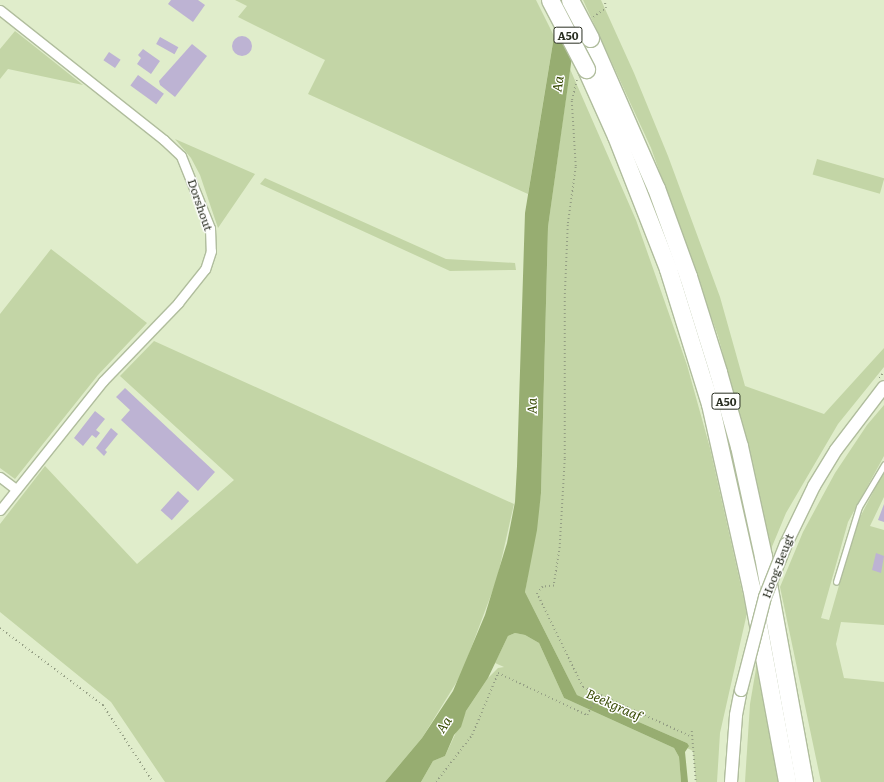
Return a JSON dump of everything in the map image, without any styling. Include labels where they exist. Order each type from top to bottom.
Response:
[{"type":"highway","name":"A50","points":[[550,0],[581,74],[616,136],[668,269],[708,397],[751,587],[787,782]]},
{"type":"highway","name":"A50","points":[[570,0],[591,30],[656,188],[688,276],[720,380],[739,446],[763,556],[804,782]]},
{"type":"street","name":"Dorshout","points":[[0,10],[158,135],[181,156],[210,228],[211,251],[205,269],[103,381],[0,510]]},
{"type":"street","name":"Hoog-Beugt","points":[[731,782],[731,769],[741,690],[765,597],[786,544],[814,486],[836,450],[884,387]]},
{"type":"street","points":[[0,477],[16,489]]},
{"type":"lane","points":[[836,582],[859,507],[884,465]]},
{"type":"path","points":[[591,30],[593,14],[606,8],[604,0]]},
{"type":"path","points":[[581,74],[571,119],[576,167],[568,225],[565,297],[565,458],[560,547],[554,586],[543,586],[537,593],[583,687],[692,737]]},
{"type":"path","points":[[0,628],[103,705],[153,782]]},
{"type":"path","points":[[436,782],[472,735],[498,674],[587,715],[598,694]]},
{"type":"path","points":[[692,731],[696,782]]},
{"type":"shaded area","points":[[235,0],[536,0],[554,36],[528,194],[308,94],[325,60],[238,17],[247,6]]},
{"type":"shaded area","points":[[583,0],[601,0],[634,73],[668,156],[720,297],[745,386],[824,414],[884,348],[884,367],[838,424],[786,513],[771,549],[744,432],[718,336],[651,148]]},
{"type":"shaded area","points":[[15,31],[83,85],[8,69],[0,79],[0,49]]},
{"type":"shaded area","points":[[570,69],[636,220],[687,365],[710,448],[747,613],[720,733],[717,782],[696,782],[693,751],[687,748],[687,743],[577,695],[525,592],[541,493],[548,227]]},
{"type":"shaded area","points":[[175,139],[255,174],[218,228],[200,175],[191,158]]},
{"type":"shaded area","points":[[817,159],[884,178],[880,194],[813,174]]},
{"type":"shaded area","points":[[265,178],[446,259],[515,263],[516,270],[450,271],[260,184]]},
{"type":"shaded area","points":[[51,249],[147,323],[98,375],[15,479],[0,468],[0,314]]},
{"type":"shaded area","points":[[154,341],[514,504],[497,579],[461,675],[422,738],[385,782],[165,782],[111,702],[0,612],[0,524],[45,466],[137,564],[234,480],[120,376]]},
{"type":"shaded area","points":[[884,405],[884,456],[848,522],[821,618],[829,620],[857,523],[884,471],[884,497],[870,526],[884,530],[884,625],[841,622],[836,644],[844,678],[884,682],[884,782],[821,782],[780,587],[803,532],[835,473],[867,425]]},
{"type":"shaded area","points":[[515,633],[525,635],[539,643],[564,698],[674,748],[679,757],[681,782],[421,782],[433,761],[445,756],[466,711],[488,678],[498,668],[504,667],[495,663],[508,636]]},
{"type":"shaded area","points":[[757,663],[782,782],[745,782],[750,704]]},
{"type":"water","name":"Aa","points":[[560,0],[580,0],[548,227],[541,493],[537,530],[525,592],[577,695],[687,743],[689,746],[685,752],[688,782],[681,782],[679,757],[674,748],[564,698],[539,643],[525,635],[515,633],[508,636],[488,678],[466,711],[461,727],[454,735],[445,756],[433,761],[421,782],[385,782],[422,738],[453,691],[485,615],[507,543],[515,502],[517,466],[525,213]]},
{"type":"building","points":[[171,0],[198,0],[205,5],[193,22],[168,4]]},
{"type":"building","points":[[242,36],[249,39],[252,46],[249,53],[242,56],[235,53],[232,46],[235,39]]},
{"type":"building","points":[[160,37],[178,47],[174,54],[156,44]]},
{"type":"building","points":[[192,44],[207,56],[175,97],[160,85],[159,81]]},
{"type":"building","points":[[143,49],[160,61],[151,74],[137,64],[141,58],[138,55]]},
{"type":"building","points":[[109,52],[121,60],[115,68],[103,60]]},
{"type":"building","points":[[138,75],[164,94],[156,104],[130,86]]},
{"type":"building","points":[[125,388],[215,472],[198,491],[121,420],[130,410],[116,397]]},
{"type":"building","points":[[95,411],[105,419],[96,430],[100,433],[96,438],[92,435],[83,446],[74,438]]},
{"type":"building","points":[[111,428],[118,434],[105,450],[107,452],[104,456],[96,448]]},
{"type":"building","points":[[178,491],[189,501],[172,520],[161,510]]},
{"type":"building","points":[[884,504],[884,522],[878,520]]},
{"type":"building","points":[[876,553],[884,556],[881,573],[872,570]]},
{"type":"water label","name":"Beekgraaf","points":[[614,705]]}]
